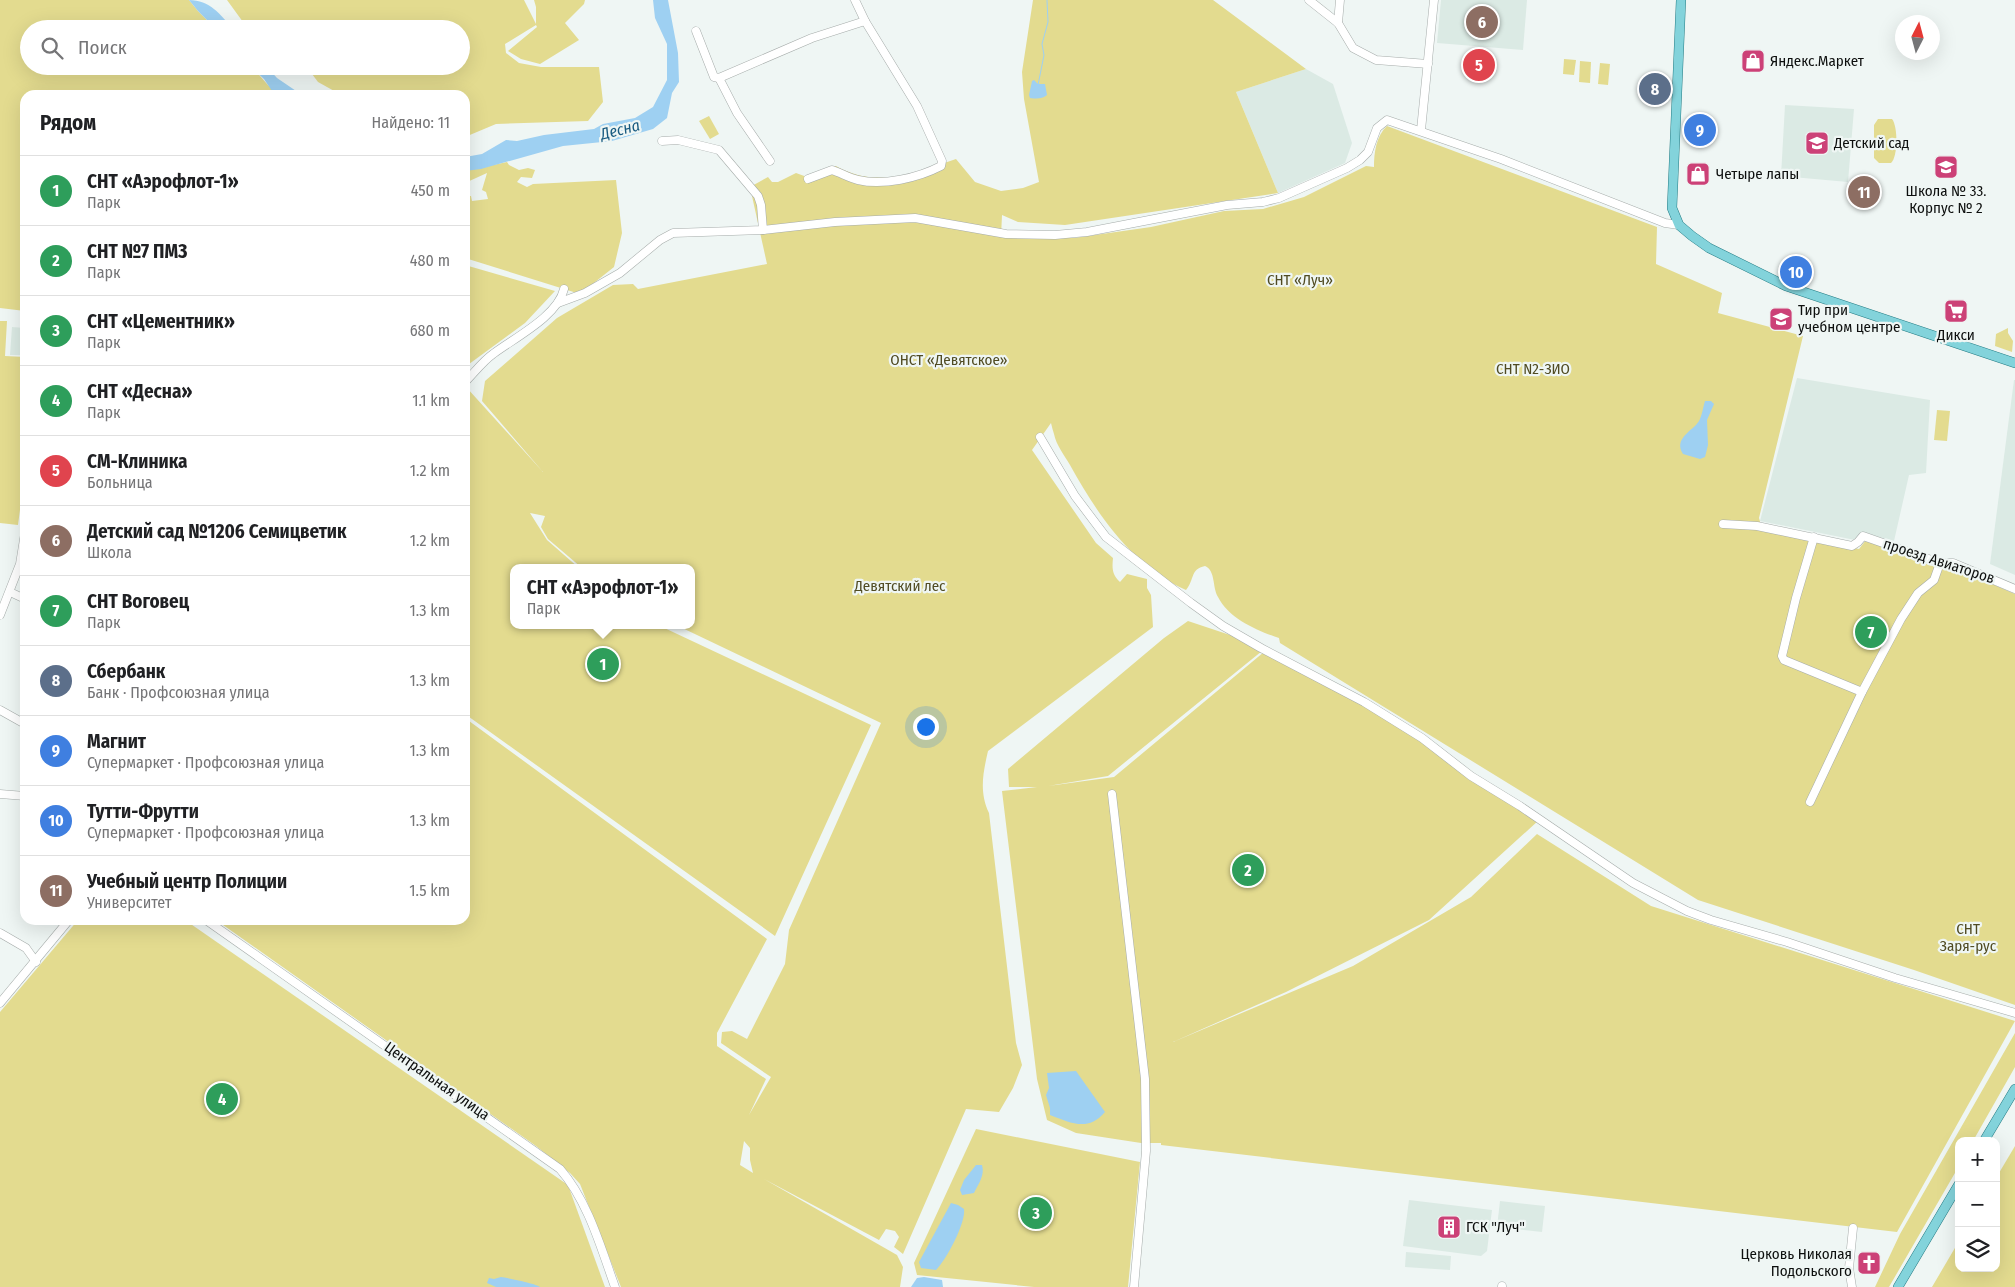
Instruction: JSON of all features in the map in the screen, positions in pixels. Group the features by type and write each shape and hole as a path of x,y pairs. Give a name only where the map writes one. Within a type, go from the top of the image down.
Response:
{"main road":[{"path":"1682,0 1672,208 1679,225 1709,248 1786,286 2015,363"},
{"path":"1986,1137 2015,1089"},
{"path":"1993,1137 2015,1100"},
{"path":"1898,1287 1955,1191"},
{"path":"1904,1287 1955,1201"}],"street":[{"path":"808,179 832,170 856,180 896,180 922,175 941,166 942,161 917,106 865,21 855,0"},
{"path":"1309,0 1338,23 1353,48 1376,60 1428,64"},
{"path":"1338,23 1340,0"},
{"path":"1421,130 1434,0"},
{"path":"696,32 714,77 719,78 812,38 865,21"},
{"path":"719,78 737,113 770,161"},
{"path":"558,303 585,293 620,273 660,240 673,233 763,230 836,222 919,218 1006,234 1055,235 1087,232 1227,205 1264,202 1279,198 1347,168 1360,160 1368,152 1377,128 1387,120 1421,130 1501,159 1658,220 1679,225"},
{"path":"662,141 678,140 719,150 758,196 761,205 763,230"},
{"path":"470,377 492,355 543,320 562,298 564,289"},
{"path":"1040,437 1075,496 1106,537 1191,603 1231,630 1364,702 1422,738 1471,776 1563,834 1633,883 1687,911 1711,920 1787,942 1895,978 2015,1013"},
{"path":"1723,524 1757,526 1814,537 1796,598 1782,656 1784,660 1862,692"},
{"name":"проезд Авиаторов","path":"1814,537 1852,546 1863,536 1940,563 1953,563 2015,589"},
{"path":"1810,802 1862,692 1900,619 1918,593 1934,580 1940,563"},
{"path":"0,615 20,564"},
{"path":"10,592 20,597"},
{"path":"0,710 20,721"},
{"path":"0,794 20,796"},
{"path":"1112,794 1145,1079 1146,1156 1134,1287"},
{"path":"0,1003 65,925"},
{"name":"Центральная улица","path":"213,925 560,1169 570,1181 588,1218 615,1287"},
{"path":"0,933 26,948 36,962"},
{"path":"1852,1287 1849,1268 1853,1228"}],"shaded area":[{"path":"1441,0 1527,0 1523,50 1437,43"},
{"path":"1306,69 1333,84 1352,143 1345,163 1278,193 1236,92"},
{"name":"Детский сад","path":"1785,105 1854,109 1848,182 1781,176"},
{"path":"12,327 20,328 20,355 10,355"},
{"path":"1797,378 1930,400 1926,473 1909,475 1894,541 1861,532 1855,540 1760,521"},
{"path":"2015,380 2015,575 1990,564"},
{"path":"1409,1200 1492,1210 1487,1251 1481,1256 1403,1246"},
{"path":"1500,1201 1545,1206 1542,1232 1497,1227"},
{"path":"1406,1252 1451,1256 1450,1270 1405,1267"}],"green space":[{"path":"0,0 189,0 207,20 20,20 20,75 260,75 273,90 20,90 20,310 0,308"},
{"path":"227,0 524,0 536,24 534,0 585,0 584,4 565,23 579,40 540,64 521,59 508,51 537,27 536,25 505,44 506,53 519,63 541,67 599,67 603,102 588,121 496,124 470,135 470,90 332,90 318,82 313,75 470,75 470,20 242,20"},
{"path":"1033,0 1213,0 1306,69 1236,92 1278,193 1065,225 1018,222 1002,215 1001,237 1074,238 1151,227 1224,211 1263,209 1304,197 1366,166 1374,167 1378,140 1387,126 1657,227 1656,264 1722,293 1718,313 1803,336 1759,518 1762,528 1859,549 1866,540 1932,566 1951,566 2015,594 2015,1005 1698,900 1280,643 1279,638 1253,628 1237,618 1229,612 1218,597 1211,572 1205,566 1197,569 1186,590 1167,580 1149,568 1133,553 1105,520 1092,502 1059,446 1051,423 1032,450 1096,543 1113,558 1115,577 1120,582 1127,574 1147,579 1147,588 1151,595 1153,627 988,751 983,775 983,790 989,813 1016,1043 1022,1065 1013,1088 999,1112 966,1109 903,1254 894,1247 899,1237 895,1231 886,1229 879,1240 764,1179 897,1255 903,1267 900,1287 621,1287 580,1184 570,1173 536,1146 223,925 470,925 470,722 767,939 717,1033 717,1046 766,1079 749,1115 771,1077 721,1043 722,1032 732,1031 747,1039 785,964 789,930 881,723 684,629 695,629 695,564 577,564 548,539 541,527 545,516 530,513 547,540 574,564 510,564 510,629 667,629 871,725 775,936 470,718 470,391 543,472 482,401 485,381 557,318 613,285 633,284 638,289 767,264 750,187 768,177 772,182 778,182 796,173 807,177 836,166 866,177 881,178 911,173 956,159 975,182 1001,191 1023,188 1039,182 1024,99 1022,72","holes":["744,1141 750,1148 753,1173 740,1165"]},
{"path":"1564,59 1576,60 1574,75 1563,74"},
{"path":"1580,61 1591,62 1590,83 1579,82"},
{"path":"1600,63 1610,64 1608,85 1598,84"},
{"path":"709,116 719,134 710,139 699,121"},
{"path":"1878,119 1892,119 1894,123 1896,148 1891,163 1879,163 1874,158 1874,125"},
{"path":"507,162 519,170 528,168 535,170 532,178 521,177 517,182 527,187 533,184 616,180 622,233 614,267 580,294 470,260 470,196 472,201 488,199 486,192 482,190 487,173 470,181 470,170"},
{"path":"470,266 555,291 525,323 470,363"},
{"path":"0,321 7,321 5,356 20,357 20,510 18,525 0,523"},
{"path":"2008,328 2008,333 2013,341 2012,352 1995,346 1996,334"},
{"path":"1937,410 1950,411 1947,441 1934,440"},
{"path":"1188,621 1236,637 1262,651 1108,776 1048,786 1114,777 1264,652 1403,727 1539,820 1429,920 1286,992 1173,1042 1353,966 1471,897 1537,834 1651,906 2015,1021 1897,1232 1161,1145 1161,1143 1141,1143 1076,1133 1047,1120 1037,1079 1002,791 1037,787 1009,787 1008,769 1164,638"},
{"path":"74,925 192,925 568,1185 605,1287 0,1287 0,1012"},
{"path":"2015,1033 2015,1067 1975,1137 1955,1137"},
{"path":"976,1129 1140,1162 1128,1287 1034,1287 917,1275 914,1263"},
{"path":"1955,1138 1955,1173 1889,1287 1875,1287 1900,1234"},
{"path":"2015,1146 2015,1287 1932,1287 1955,1248 1955,1272 2000,1272 2000,1171"}],"water":[{"path":"189,0 209,5 225,20 207,20"},
{"name":"Десна","path":"653,0 668,0 678,53 679,82 672,93 667,118 653,129 612,141 563,146 470,170 470,156 482,154 506,140 517,141 544,135 594,129 603,124 635,118 653,107 667,80 667,44 655,18"},
{"path":"260,75 274,75 295,90 271,90"},
{"path":"1034,80 1038,84 1045,84 1047,95 1039,98 1030,98 1032,81"},
{"path":"1705,401 1711,401 1714,404 1707,420 1708,445 1705,457 1700,459 1683,454 1680,443 1699,421"},
{"path":"1076,1071 1105,1112 1099,1118 1086,1124 1072,1123 1050,1115 1046,1095 1049,1088 1047,1073"},
{"path":"976,1165 982,1165 983,1172 980,1182 974,1193 962,1195 960,1190 964,1180"},
{"path":"951,1203 964,1209 962,1223 954,1241 936,1270 921,1268 919,1262"},
{"path":"501,1277 540,1287 496,1287 487,1283 489,1278"},
{"path":"924,1277 942,1280 943,1287 911,1287 917,1278"}],"waterway":[{"path":"1038,85 1044,55 1042,44 1048,22 1047,0"}],"place":[{"name":"Детский сад №1206 Семицветик","path":"1482,22"},
{"name":"Яндекс.Маркет","path":"1753,61"},
{"name":"СМ-Клиника","path":"1479,65"},
{"name":"Сбербанк","path":"1655,89"},
{"name":"Магнит","path":"1700,130"},
{"name":"Детский сад","path":"1817,143"},
{"name":"Школа № 33. Корпус № 2","path":"1946,167"},
{"name":"Четыре лапы","path":"1698,174"},
{"name":"Учебный центр Полиции","path":"1864,192"},
{"name":"Тутти-Фрутти","path":"1796,272"},
{"name":"Дикси","path":"1956,311"},
{"name":"Тир при учебном центре","path":"1781,319"},
{"name":"СНТ Воговец","path":"1871,632"},
{"name":"СНТ «Аэрофлот-1»","path":"603,664"},
{"name":"СНТ №7 ПМЗ","path":"1248,870"},
{"name":"СНТ «Десна»","path":"222,1099"},
{"name":"СНТ «Цементник»","path":"1036,1213"},
{"name":"ГСК \"Луч\"","path":"1449,1227"},
{"name":"Церковь Николая Подольского","path":"1869,1263"}],"park label":[{"name":"СНТ «Луч»","path":"1300,280"},
{"name":"ОНСТ «Девятское»","path":"949,360"},
{"name":"СНТ N2-ЗИО","path":"1533,369"},
{"name":"Девятский лес","path":"900,586"},
{"name":"СНТ Заря-рус","path":"1968,938"}]}
